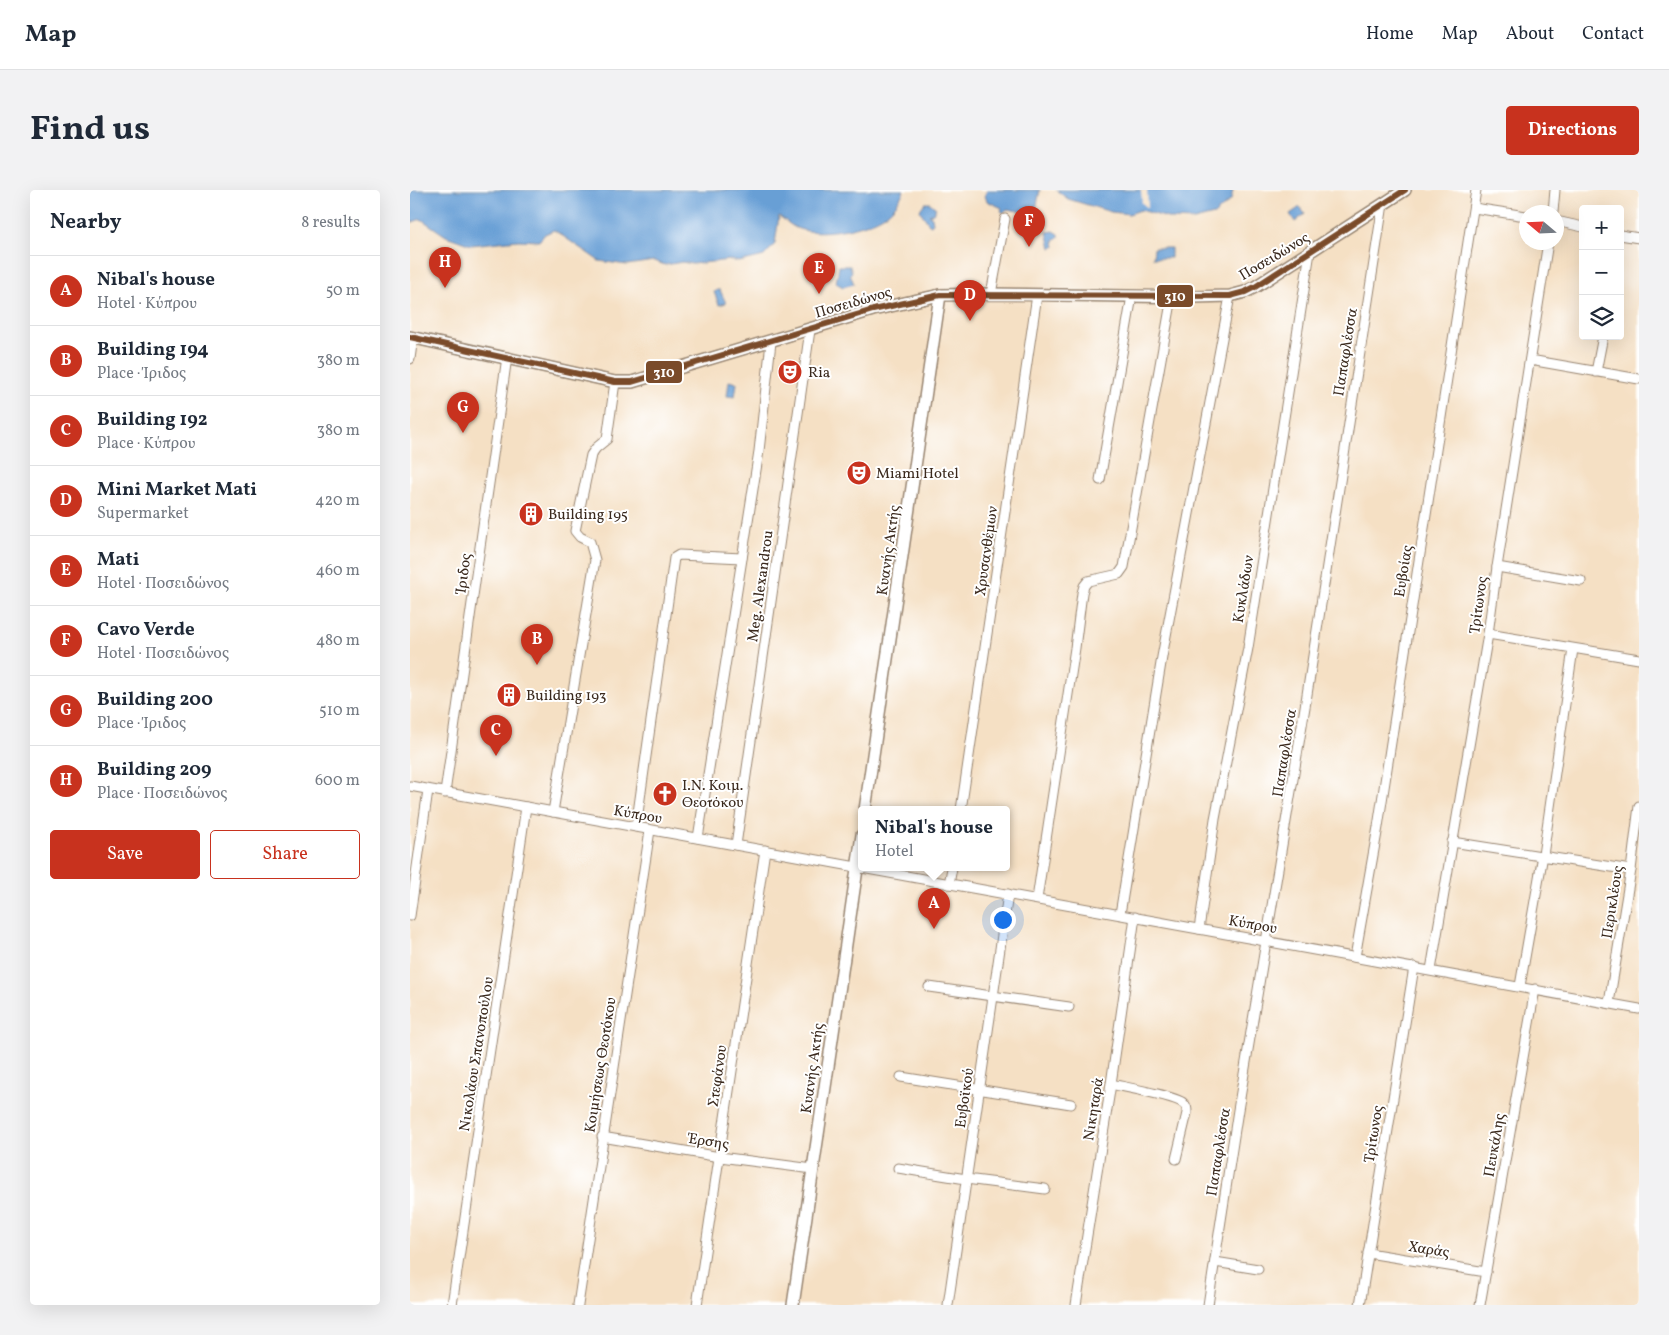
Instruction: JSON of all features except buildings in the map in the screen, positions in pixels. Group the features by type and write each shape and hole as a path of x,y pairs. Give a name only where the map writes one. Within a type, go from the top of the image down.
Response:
{"street":[{"name":"Ποσειδώνος","path":"411,337 616,382 632,382 873,310 940,295 1230,296 1250,290 1405,190"},
{"name":"Ευβοίας","path":"1355,957 1378,826 1476,190"},
{"path":"1554,205 1555,190"},
{"name":"Παπαφλέσσα","path":"1208,1305 1383,204"},
{"path":"1474,208 1519,215"},
{"path":"991,294 1005,219"},
{"path":"1564,223 1579,226"},
{"path":"1624,236 1639,238"},
{"name":"Τρίτωνος","path":"1431,970 1488,634 1547,250"},
{"name":"Κυκλάδων","path":"1199,929 1215,819 1248,648 1310,252"},
{"name":"Κυανής Ακτής","path":"866,806 940,295"},
{"name":"Χρυσανθέμων","path":"962,806 1037,295"},
{"path":"1100,480 1132,296"},
{"path":"1120,914 1161,667 1230,296"},
{"path":"1038,900 1082,593 1088,581 1119,574 1124,567 1172,297"},
{"name":"Meg. Alexandrou","path":"736,845 810,330"},
{"path":"410,359 411,337"},
{"path":"1596,372 1602,340"},
{"path":"698,838 759,451 771,342"},
{"name":"Ίριδος","path":"445,793 508,358"},
{"path":"1530,360 1639,379"},
{"path":"553,812 595,560 590,542 580,537 575,531 591,456 596,448 608,438 616,382"},
{"path":"636,827 674,558 679,555 742,558"},
{"path":"1497,567 1582,581"},
{"path":"1488,634 1639,659"},
{"path":"1520,986 1543,855 1573,649"},
{"name":"Κύπρου","path":"410,786 858,867"},
{"path":"410,916 428,790"},
{"name":"Περικλέους","path":"1609,1002 1631,870 1639,806"},
{"name":"Νικολάου Σπανοπούλου","path":"452,1305 503,972 526,807"},
{"name":"Κοιμήσεως Θεοτόκου","path":"578,1305 650,830"},
{"path":"1452,842 1631,870"},
{"name":"Στεφάνου","path":"697,1305 765,850"},
{"name":"Κυανής Ακτής","path":"793,1305 859,871"},
{"name":"Κύπρου","path":"881,871 1609,1002 1639,1009"},
{"path":"949,884 951,871"},
{"name":"Ευβοϊκού","path":"948,1305 1008,894"},
{"name":"Νικηταρά","path":"1076,1305 1135,917"},
{"name":"Τρίτωνος","path":"1360,1305 1414,967"},
{"path":"929,987 1069,1006"},
{"name":"Πευκάλης","path":"1480,1305 1536,989"},
{"path":"901,1077 1071,1104"},
{"path":"1111,1084 1171,1097 1182,1102 1187,1107 1176,1159"},
{"name":"Έρσης","path":"602,1137 720,1157 813,1170"},
{"path":"898,1168 1045,1190"},
{"name":"Χαράς","path":"1368,1253 1486,1272"},
{"path":"1215,1262 1258,1269"}],"water":[{"path":"410,190 904,190 895,205 876,220 835,231 821,232 796,228 779,216 775,244 764,256 739,262 730,260 692,264 682,262 665,265 654,261 627,265 599,261 554,230 545,234 539,241 518,240 471,245 446,236 421,219 410,223"},
{"path":"987,190 1040,190 1035,214 1007,209 1004,213 1001,211 1002,208 987,201 985,196"},
{"path":"1056,190 1233,190 1231,200 1214,215 1194,220 1171,219 1141,210 1129,214 1111,212 1068,199"},
{"path":"925,203 930,203 936,208 929,215 932,217 933,223 931,225 920,211"},
{"path":"1300,207 1305,214 1295,222 1290,214"},
{"path":"1054,231 1059,234 1059,237 1054,241 1055,247 1051,248 1047,232"},
{"path":"1154,248 1171,248 1171,258 1153,258"},
{"path":"839,266 850,266 852,272 850,274 854,284 843,287 836,283"},
{"path":"720,290 726,303 719,305 714,292"},
{"path":"729,381 737,383 735,397 727,396"}],"pier":[{"path":"1141,190 1147,190 1148,208 1142,203"}],"transit line":[{"name":"310","path":"410,337 615,382 632,382 873,310 940,295 1230,296 1255,287 1405,190"}],"place":[{"name":"Cavo Verde","path":"1029,247"},
{"name":"Building 209","path":"445,288"},
{"name":"Mati","path":"819,294"},
{"name":"Mini Market Mati","path":"970,321"},
{"name":"Ria","path":"790,372"},
{"name":"Building 200","path":"463,433"},
{"name":"Miami Hotel","path":"859,473"},
{"name":"Building 195","path":"531,514"},
{"name":"Building 194","path":"537,665"},
{"name":"Building 193","path":"509,695"},
{"name":"Building 192","path":"496,756"},
{"name":"Ι.Ν. Κοιμ. Θεοτόκου","path":"665,794"},
{"name":"Nibal's house","path":"934,929"}]}
